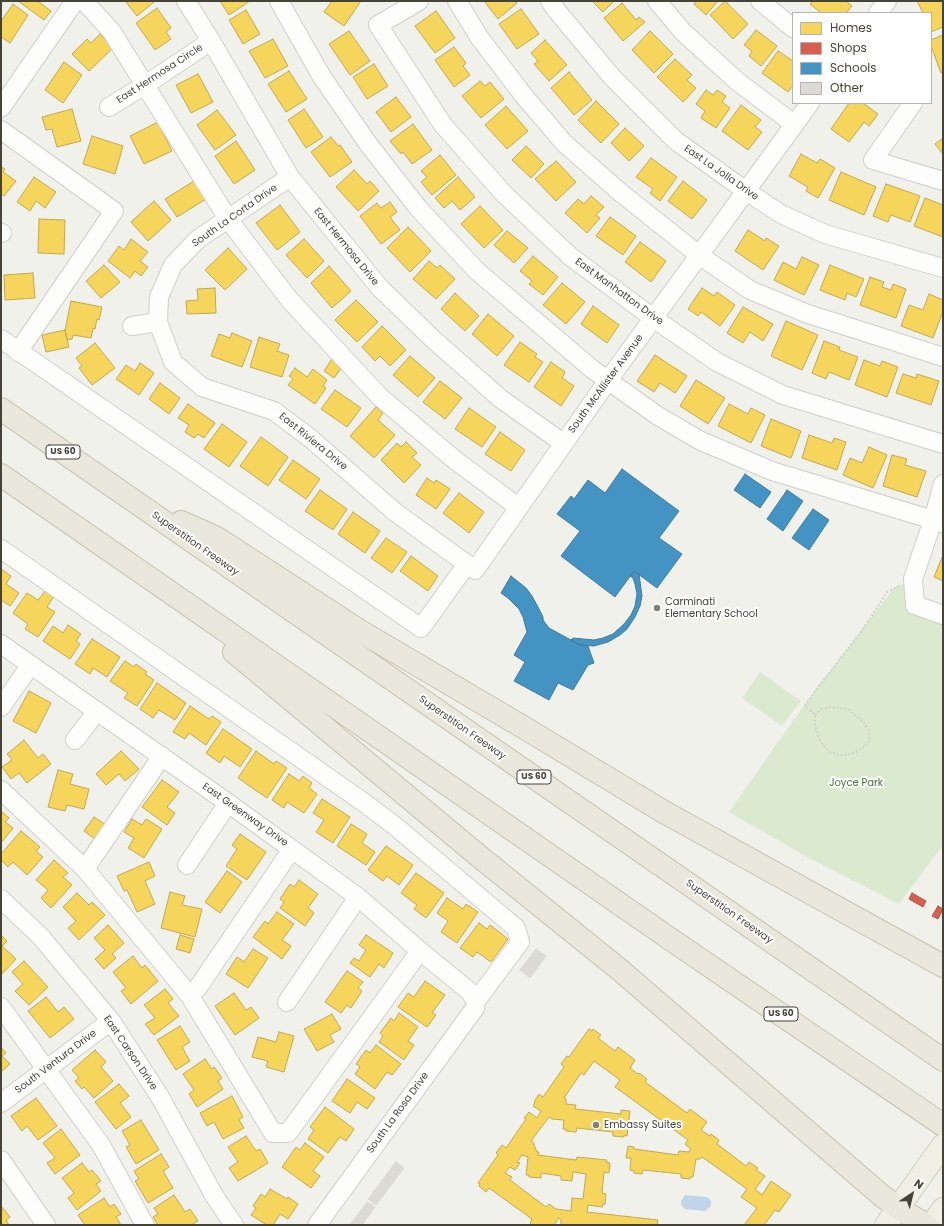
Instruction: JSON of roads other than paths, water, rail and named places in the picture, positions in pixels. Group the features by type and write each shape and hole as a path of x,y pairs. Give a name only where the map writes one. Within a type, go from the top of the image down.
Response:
{"highway":[{"name":"Superstition Freeway","path":"1,409 943,1060"},
{"name":"US 60","path":"1,475 676,943 943,1125"},
{"path":"124,495 217,538 360,631 664,812 943,966"},
{"path":"121,558 486,862 620,970 821,1144 892,1217 926,1225"}],"main road":[{"path":"892,1217 937,1154"},
{"path":"931,1225 943,1209"}],"street":[{"path":"1,108 75,1"},
{"path":"84,1 112,32 228,219 288,298 380,396 455,460 518,507"},
{"name":"East Hermosa Drive","path":"186,1 290,177 380,288 501,399 563,443"},
{"path":"279,1 322,77 369,145 419,209 477,271 592,369 658,416 701,441 772,471 938,522"},
{"name":"East Manhatton Drive","path":"419,1 378,25 443,125 504,194 570,257 653,318 717,362 783,395 943,444"},
{"path":"457,1 479,37 524,96 564,143 622,193 699,255 750,290 808,314 943,357"},
{"name":"East La Jolla Drive","path":"550,1 612,76 676,141 746,191 781,214 825,234 943,268"},
{"path":"657,1 683,32 738,82 794,124"},
{"path":"760,1 792,27"},
{"path":"879,12 887,1"},
{"path":"887,1 892,12"},
{"name":"East Hermosa Circle","path":"109,107 211,41"},
{"name":"South McAllister Avenue","path":"18,352 420,628 471,567 518,507 608,379 809,104"},
{"path":"912,104 873,160 943,181"},
{"path":"1,130 114,211 18,352 1,339"},
{"name":"South La Corta Drive","path":"158,322 159,297 173,265 198,239 290,177"},
{"path":"132,326 158,322"},
{"name":"East Riviera Drive","path":"158,322 173,362 202,387 274,411 310,438 395,512 471,567"},
{"path":"943,484 938,522 913,579 915,605 943,615"},
{"name":"South La Rosa Drive","path":"1,549 366,804 395,826 516,928 520,942 476,1001 475,1008 317,1225"},
{"name":"East Greenway Drive","path":"1,644 30,666 162,756 358,897 469,991 476,1001"},
{"path":"1,707 30,666"},
{"path":"75,740 97,711"},
{"path":"85,869 162,756"},
{"path":"1,790 85,869 190,996 273,1133 288,1133 420,951"},
{"path":"187,864 228,803"},
{"path":"190,996 197,989 292,849"},
{"path":"287,1002 358,897"},
{"name":"East Carson Drive","path":"1,899 42,937 111,1022 160,1097 215,1197 234,1225"},
{"path":"1,1007 101,1145 145,1225"},
{"name":"South Ventura Drive","path":"1,1103 111,1022"},
{"path":"1,1160 46,1225"}],"water":[{"path":"685,1195 707,1197 711,1201 711,1206 705,1211 685,1209 681,1205 681,1201"}],"place":[{"name":"Carminati Elementary School","path":"657,608"},
{"name":"Embassy Suites","path":"596,1125"}],"park label":[{"name":"Joyce Park","path":"856,783"}]}
